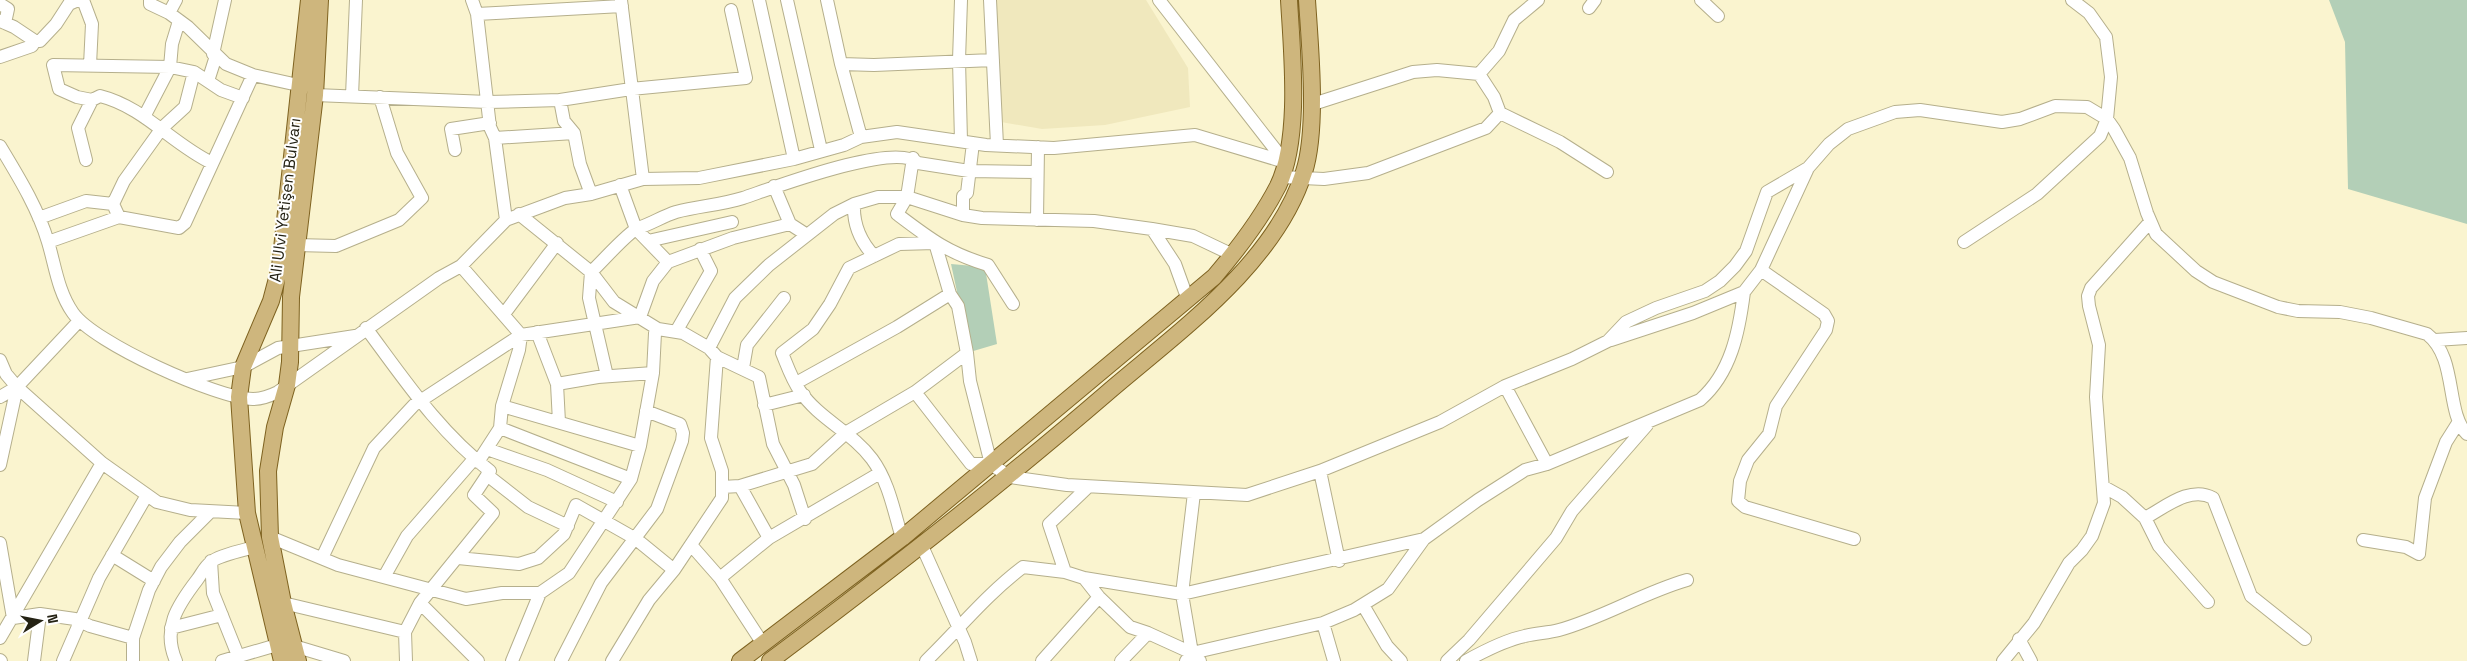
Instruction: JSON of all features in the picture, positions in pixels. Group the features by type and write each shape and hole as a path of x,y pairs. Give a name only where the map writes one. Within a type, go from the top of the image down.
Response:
{"main road":[{"name":"Ali Ulvi Yetişen Bulvarı","path":"280,653 247,513 239,397 244,367 271,301 280,267 298,85 309,0"},
{"path":"296,653 283,603 270,537 268,471 277,418 287,385 291,345 291,297 315,94 320,0"},
{"path":"740,661 902,538 1188,300 1214,277 1233,255 1253,227 1278,185 1283,169 1293,102 1289,0"},
{"path":"770,661 1010,477 1206,308 1244,270 1288,208 1301,178 1309,143 1310,106 1307,0"}],"street":[{"path":"4,3 8,9 3,22 35,41 40,41 56,24 69,4 78,0"},
{"path":"83,0 92,24 90,65"},
{"path":"150,0 150,4 180,21 226,64 253,75 298,85"},
{"path":"168,13 176,0"},
{"path":"208,81 215,55 225,0"},
{"path":"352,96 356,0"},
{"path":"472,0 477,14 484,86 490,123 495,138 506,220"},
{"path":"759,0 794,159"},
{"path":"787,0 821,150"},
{"path":"827,0 841,64 861,136"},
{"path":"961,0 958,60 969,171 967,193 963,196 963,215"},
{"path":"990,0 997,145"},
{"path":"1159,0 1283,169"},
{"path":"1479,74 1499,51 1514,20 1538,0"},
{"path":"1701,0 1718,16"},
{"path":"1964,242 2037,194 2100,136 2107,120 2111,77 2106,37 2089,13 2072,0"},
{"path":"477,14 544,6 621,3 643,179"},
{"path":"315,94 488,102 560,100 631,89 746,78 731,10"},
{"path":"144,117 170,67 172,44 180,21"},
{"path":"0,57 32,46 35,41"},
{"path":"841,64 874,65 993,60"},
{"path":"92,100 77,97 60,89 53,65 170,67 194,72 221,90 243,98"},
{"path":"1310,106 1413,72 1437,70 1479,74"},
{"path":"113,204 124,181 162,128 185,107 194,72"},
{"path":"1479,74 1494,97 1500,113 1560,142 1607,172"},
{"path":"48,242 119,217 179,228 185,223 253,75"},
{"path":"86,160 78,128 92,100 100,96 120,101 162,128 195,155 212,163"},
{"path":"296,245 336,246 399,220 422,198 397,153 380,97"},
{"path":"560,100 564,121 574,133 580,164 591,194"},
{"path":"1084,578 1098,597 1130,628 1148,633 1193,658 1323,622 1363,605 1388,590 1424,539 1478,500 1525,470 1547,464 1571,452 1650,422 1700,400 1713,389 1724,371 1735,343 1744,292 1761,270 1808,168 1829,144 1848,129 1873,118 1895,112 1920,110 2002,122 2020,119 2055,106 2087,107 2107,120 2130,158 2150,222 2156,234 2168,247 2213,282 2257,300 2298,311 2340,312 2371,318 2427,334 2435,340 2451,383 2458,423 2467,434"},
{"path":"0,146 39,218 62,290 79,320 145,362 187,380 239,397 254,399 269,397 439,278 461,266 506,220 565,198 591,194 643,179 699,178 794,159 844,145 861,136 897,132 967,142 1054,148 1195,135 1283,169 1301,178 1324,179 1368,173 1486,128 1500,113"},
{"path":"455,150 451,129 490,123"},
{"path":"495,138 574,133"},
{"path":"1037,220 1038,147"},
{"path":"607,376 589,298 591,272 636,229 676,212 727,202 774,186 868,160 891,156 913,158 918,162 969,171 1037,172"},
{"path":"913,158 907,197 897,214 935,243 960,257 988,265 1013,304"},
{"path":"1608,341 1626,322 1656,308 1705,291 1720,281 1735,266 1746,251 1767,192 1808,168"},
{"path":"620,185 636,229 668,262"},
{"path":"774,186 790,224 807,235"},
{"path":"612,661 649,600 674,570 722,498 722,471 711,438 713,352 735,298 769,265 834,214 854,204 878,197 907,197 963,215 1026,221 1094,221 1193,236 1233,255"},
{"path":"39,218 86,200 113,204"},
{"path":"113,204 119,217"},
{"path":"854,204 854,219 866,247 874,256"},
{"path":"519,214 591,272 614,302 658,329 677,330 758,377 773,444 788,472 805,519"},
{"path":"648,241 732,222"},
{"path":"2003,661 2019,639 2034,623 2069,563 2092,536 2104,503 2096,397 2099,345 2088,296 2091,288 2150,222"},
{"path":"640,317 652,281 668,262 732,238 790,224"},
{"path":"1152,229 1175,264 1188,300"},
{"path":"504,314 557,243"},
{"path":"902,538 885,483 873,460 848,432 836,426 804,395 796,384 782,353 813,329 830,304 849,268 899,244 935,243"},
{"path":"935,243 950,294 958,306 967,352 970,381 991,464"},
{"path":"677,330 711,271 700,249"},
{"path":"384,577 406,536 487,449 500,428 502,406 519,350 521,335 461,266"},
{"path":"1761,270 1824,314 1828,321 1826,330 1776,406 1769,434 1748,460 1740,481 1738,501 1745,507 1854,539"},
{"path":"915,392 971,464 991,464 1010,477 1088,487 1247,495 1320,471 1440,422 1505,386 1572,359 1608,341 1694,313 1744,292"},
{"path":"796,384 897,327 950,294"},
{"path":"743,368 747,345 784,298"},
{"path":"322,558 374,448 414,405 521,335 640,317"},
{"path":"0,397 17,387 79,320"},
{"path":"512,661 540,593 569,573 631,479 640,446 653,372 654,333 658,329"},
{"path":"187,380 244,367 278,348 362,332"},
{"path":"362,332 429,414 476,460 490,471 474,496 493,513 432,591 420,603 405,632 406,661"},
{"path":"537,332 557,384 559,422"},
{"path":"2435,340 2467,338"},
{"path":"722,487 740,486 812,464 848,432 915,392 967,352"},
{"path":"0,360 6,374 17,387 102,463 157,502 210,512 247,513"},
{"path":"557,384 607,376 653,372"},
{"path":"1505,386 1547,464"},
{"path":"0,465 17,387"},
{"path":"764,405 804,395"},
{"path":"502,406 640,446"},
{"path":"561,661 601,583 657,509 683,433 680,424 646,411"},
{"path":"1447,661 1469,640 1556,538 1572,511 1650,422"},
{"path":"2363,540 2406,548 2419,554 2425,498 2446,442 2458,423"},
{"path":"500,428 631,479"},
{"path":"487,449 547,470 617,502"},
{"path":"0,638 14,618 102,463"},
{"path":"1320,471 1339,560"},
{"path":"720,578 769,538 805,519 880,474"},
{"path":"487,475 528,507 568,526"},
{"path":"740,486 769,538"},
{"path":"1065,572 1049,524 1088,487"},
{"path":"2104,487 2122,497 2145,518 2159,546 2208,602"},
{"path":"1193,658 1182,594 1194,493"},
{"path":"2145,518 2178,499 2206,494 2213,498 2251,596 2305,639"},
{"path":"63,661 112,555 147,495"},
{"path":"458,558 518,564 538,558 564,534 576,505 636,539 674,570"},
{"path":"133,661 133,638 154,581 180,542 210,512"},
{"path":"270,537 322,558 432,591 466,599 502,593 540,593"},
{"path":"926,661 959,629 997,586 1023,567 1065,572 1084,578 1182,594 1267,574 1339,560 1424,539"},
{"path":"0,543 14,618"},
{"path":"691,545 720,578 763,644"},
{"path":"922,546 959,629 971,661"},
{"path":"176,661 169,646 171,628 177,609 211,561 255,547"},
{"path":"112,555 154,581"},
{"path":"211,561 213,593 239,658"},
{"path":"1466,661 1501,644 1523,636 1559,630 1599,616 1660,588 1687,580"},
{"path":"1042,661 1098,597"},
{"path":"283,603 405,632"},
{"path":"420,603 478,661"},
{"path":"1363,605 1387,646 1401,661"},
{"path":"14,618 40,614 80,621 90,626 133,638"},
{"path":"34,661 40,614"},
{"path":"171,628 222,615"},
{"path":"1323,622 1334,661"},
{"path":"1120,661 1148,633"},
{"path":"2019,639 2031,661"},
{"path":"222,661 280,653"},
{"path":"296,653 344,661"}],"shaded area":[{"path":"996,0 1146,0 1188,68 1190,107 1105,125 1042,129 1001,122"}],"green space":[{"path":"2329,0 2467,0 2467,224 2348,189 2345,42"},
{"path":"951,264 985,267 997,344 970,352"}]}
